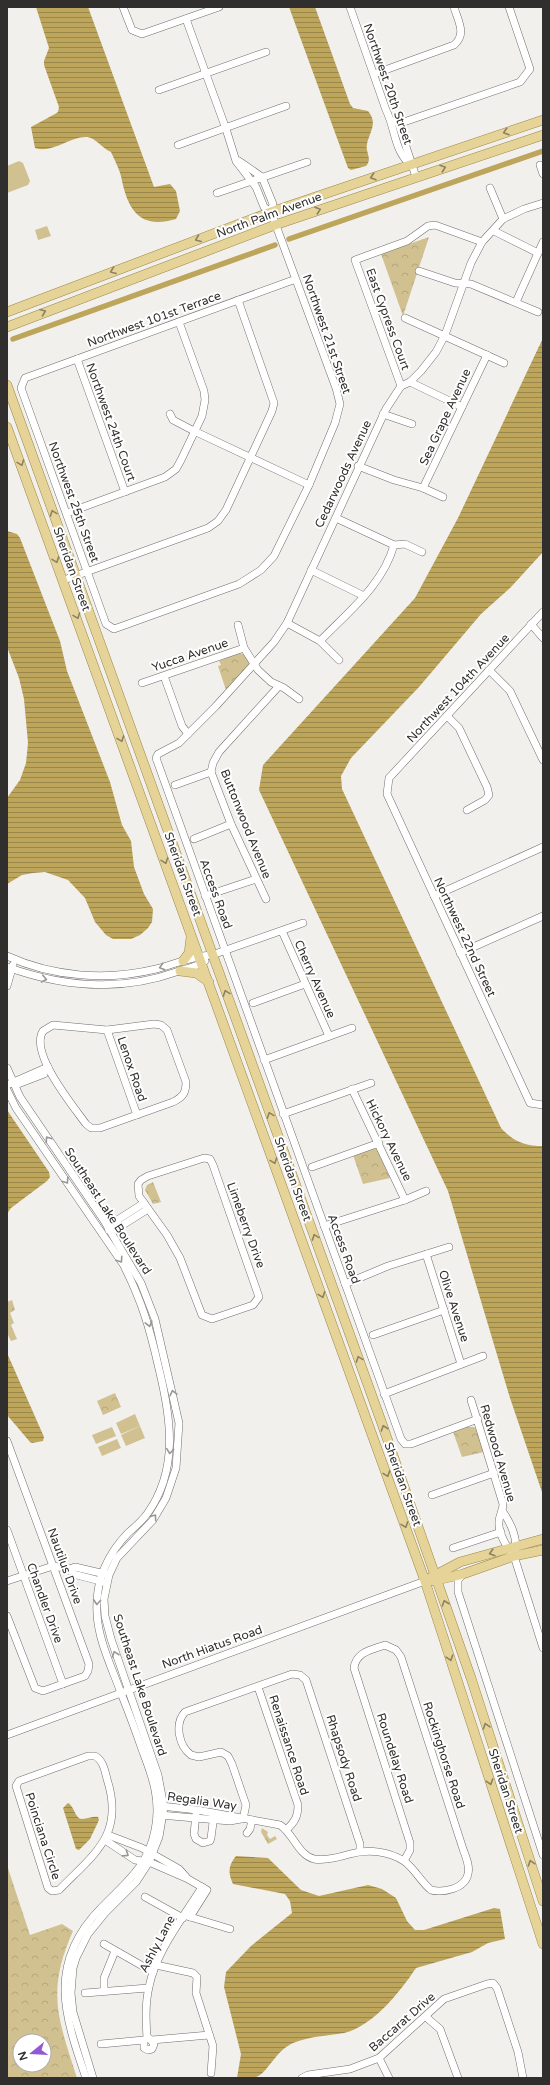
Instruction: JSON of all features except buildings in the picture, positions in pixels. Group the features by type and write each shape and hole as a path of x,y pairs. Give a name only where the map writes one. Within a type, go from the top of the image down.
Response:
{"main road":[{"name":"North Palm Avenue","path":"7,312 271,212 543,120"},
{"name":"North Palm Avenue","path":"7,327 276,225 543,135"},
{"name":"Sheridan Street","path":"7,385 372,1396 436,1578 543,1900"},
{"name":"Sheridan Street","path":"7,427 64,580 425,1581 543,1944"},
{"path":"183,961 189,952 191,932"},
{"path":"180,971 196,973 209,982"},
{"path":"280,1179 292,1174"},
{"path":"360,1401 372,1396"},
{"name":"North Hiatus Road","path":"436,1578 460,1562 516,1545 543,1539"},
{"name":"North Hiatus Road","path":"425,1581 463,1574 514,1556 543,1550"}],"street":[{"path":"123,7 131,28 136,33 144,34 219,7"},
{"name":"Northwest 20th Street","path":"350,7 386,110 397,122 408,145 407,148 410,164 416,177"},
{"path":"374,74 454,45 460,40 462,33 454,7"},
{"path":"397,122 520,82 527,75 530,69 509,7"},
{"name":"Northwest 21st Street","path":"109,627 114,629 247,580 261,570 274,556 309,485 335,424 340,404 336,388 271,212 264,207 257,189 236,161 186,19"},
{"path":"159,90 266,52"},
{"path":"178,145 226,129 286,106"},
{"name":"Northwest 20th Street","path":"397,122 392,128 403,159 410,164"},
{"name":"Northwest 21st Street","path":"232,147 241,163 262,177 267,186 273,204 271,212"},
{"path":"217,193 307,162"},
{"path":"540,165 543,174"},
{"path":"257,189 267,186"},
{"path":"490,188 503,219"},
{"path":"401,386 410,382 432,357 445,335 465,284 471,263 482,242 494,231 503,219 524,209 543,203"},
{"name":"East Cypress Court","path":"401,386 355,260 407,241 428,226 435,225 482,242"},
{"path":"494,231 538,253"},
{"path":"516,302 543,242"},
{"path":"419,271 455,283 471,284 538,312"},
{"name":"Northwest 101st Terrace","path":"21,383 25,378 296,279"},
{"path":"64,580 208,528 218,521 226,510 274,403 238,300"},
{"path":"405,318 504,363"},
{"path":"67,513 165,477 176,469 202,416 205,400 179,322"},
{"name":"Sea Grape Avenue","path":"423,488 487,355"},
{"name":"Northwest 24th Court","path":"77,359 125,492"},
{"path":"410,382 462,407"},
{"name":"Northwest 25th Street","path":"21,383 21,388 106,624 109,627"},
{"name":"Cedarwoods Avenue","path":"156,758 158,754 179,743 188,734 274,642 287,623 383,414 401,386"},
{"path":"170,414 174,420 194,431 309,485"},
{"path":"383,414 412,424"},
{"path":"358,466 394,480 423,488 443,497"},
{"path":"336,518 394,545 405,544 422,552"},
{"path":"320,641 364,596 385,570 394,545"},
{"path":"311,570 364,596"},
{"name":"Northwest 104th Avenue","path":"389,778 543,612"},
{"path":"287,623 320,641 339,660"},
{"path":"531,624 543,638"},
{"path":"238,625 244,648 254,664 271,682 280,686 299,699"},
{"name":"Yucca Avenue","path":"142,683 244,648"},
{"path":"489,670 510,692 543,760"},
{"path":"164,676 182,726 188,734"},
{"name":"Buttonwood Avenue","path":"266,899 232,824 211,772 212,763 219,752 280,686"},
{"path":"447,716 459,728 487,787 489,795 485,800 468,810"},
{"name":"Access Road","path":"156,758 224,951 401,1439 405,1444 411,1444 478,1419"},
{"path":"175,785 211,772"},
{"name":"Northwest 22nd Street","path":"389,778 387,794 530,1103 543,1105"},
{"path":"194,839 232,824"},
{"path":"173,847 185,842"},
{"path":"434,896 543,847"},
{"path":"205,896 256,879"},
{"path":"460,953 543,916"},
{"path":"9,967 41,978 81,985 134,984 161,978 180,971 212,955 303,923"},
{"name":"Cherry Avenue","path":"282,931 329,1036"},
{"path":"7,986 10,958 37,967 80,976 117,975 155,969 183,961 201,960"},
{"path":"253,1004 305,984"},
{"path":"161,1024 167,1030 186,1082 186,1091 181,1098 100,1128 91,1128 86,1124 48,1069 41,1045 41,1034 45,1029 53,1025 107,1030 161,1024"},
{"path":"264,1060 352,1028"},
{"name":"Lenox Road","path":"107,1030 137,1115"},
{"name":"Southeast Lake Boulevard","path":"7,1068 10,1084 133,1267 152,1308 176,1402 179,1439 176,1468 166,1498 153,1520 117,1558 104,1578"},
{"path":"10,1084 16,1080 48,1069"},
{"path":"283,1114 371,1083"},
{"name":"Hickory Avenue","path":"352,1089 405,1200"},
{"name":"Southeast Lake Boulevard","path":"7,1090 16,1108 123,1264 147,1318 168,1404 171,1439 168,1466 159,1495 146,1515 110,1554 96,1610 98,1624 124,1692 161,1806 159,1837 136,1882 105,1913 88,1934 76,1958 73,1968 70,1993 73,2012 93,2078"},
{"path":"312,1167 379,1143"},
{"name":"Limeberry Drive","path":"204,1158 210,1159 259,1292 258,1300 253,1305 212,1319 205,1317 200,1311 180,1258 167,1235 146,1206 138,1190 138,1184 141,1180 204,1158"},
{"path":"324,1226 405,1200 426,1191"},
{"path":"102,1234 109,1230 111,1224 146,1206"},
{"path":"345,1284 388,1266 449,1247"},
{"name":"Olive Avenue","path":"426,1254 461,1364"},
{"path":"373,1336 444,1310"},
{"path":"384,1394 483,1356"},
{"name":"Redwood Avenue","path":"471,1400 503,1504 503,1512 499,1522 501,1532 507,1548 514,1556"},
{"name":"Nautilus Drive","path":"7,1441 88,1664 88,1671 85,1676 62,1684"},
{"path":"432,1495 494,1473"},
{"name":"Redwood Avenue","path":"503,1512 509,1521 516,1545 514,1556"},
{"name":"Chandler Drive","path":"7,1530 62,1684"},
{"path":"453,1548 501,1532"},
{"path":"514,1556 543,1648"},
{"path":"7,1581 53,1566 70,1569 75,1567 104,1578"},
{"name":"Sheridan Street","path":"463,1574 458,1580 458,1592 543,1855"},
{"name":"North Hiatus Road","path":"7,1734 425,1581"},
{"path":"7,1616 35,1688 44,1691 62,1684"},
{"name":"Rockinghorse Road","path":"355,1660 359,1655 385,1645 396,1650 401,1657 463,1849 468,1874 466,1881 458,1887 438,1892 431,1890 426,1886 404,1861"},
{"name":"Roundelay Road","path":"355,1660 354,1668 410,1843 410,1850 404,1861"},
{"name":"Rhapsody Road","path":"258,1687 292,1674 300,1675 306,1680 360,1844 360,1852"},
{"path":"243,1819 246,1805 228,1756 221,1752 199,1757 191,1755 184,1745 178,1728 179,1720 185,1712 258,1687"},
{"name":"Renaissance Road","path":"258,1687 298,1805 298,1814 294,1822 287,1829"},
{"name":"Poinciana Circle","path":"88,1756 98,1757 102,1763 113,1799 112,1818 106,1838 59,1890 52,1894 48,1888 18,1796 16,1786 19,1781 88,1756"},
{"name":"Regalia Way","path":"161,1806 197,1810 230,1822 243,1819 252,1820 280,1825 287,1829"},
{"path":"197,1810 194,1834 196,1839 203,1843 210,1841 212,1838 214,1816"},
{"name":"Regalia Way","path":"160,1815 195,1818 214,1816"},
{"path":"247,1833 250,1829 252,1820"},
{"path":"287,1829 304,1854 314,1859 324,1859 360,1852 386,1853 404,1861"},
{"path":"106,1838 142,1848 148,1858 135,1860 106,1838"},
{"name":"Southeast Lake Boulevard","path":"86,2078 66,2013 64,1993 70,1956 90,1921 132,1878 148,1858"},
{"name":"Ashly Lane","path":"148,1858 179,1869 188,1879 205,1889 186,1917 153,1972 148,1988 146,2013 148,2040"},
{"path":"145,1897 186,1917 230,1929"},
{"path":"104,1944 153,1972"},
{"path":"104,1991 104,1978 115,1951"},
{"path":"156,1965 195,1974 197,1977 196,1993 213,2046 211,2073"},
{"name":"Baccarat Drive","path":"302,2078 308,2075 350,2070 379,2058 426,2017 444,1999 493,1983 497,1988 515,2044 523,2078"},
{"path":"85,1993 148,1988"},
{"path":"426,2017 440,2029 458,2078"},
{"path":"101,2044 209,2035"},
{"path":"379,2058 389,2078"}],"green space":[{"path":"19,161 23,163 30,181 28,185 7,193 7,166"},
{"path":"47,226 51,236 38,240 35,230"},
{"path":"429,237 403,316 381,254"},
{"path":"239,653 246,655 250,662 249,665 226,690 218,666 221,665 219,661"},
{"path":"373,1148 378,1150 390,1178 363,1184 353,1155"},
{"path":"153,1182 161,1202 153,1204 145,1190 147,1185"},
{"path":"12,1300 15,1310 10,1313 14,1323 11,1325 17,1339 11,1341 7,1333 7,1302"},
{"path":"115,1393 121,1407 103,1415 97,1401"},
{"path":"135,1414 140,1426 121,1434 116,1423"},
{"path":"140,1426 145,1438 126,1446 121,1435"},
{"path":"112,1427 116,1436 96,1444 92,1435"},
{"path":"467,1427 474,1427 476,1429 484,1452 462,1457 453,1432"},
{"path":"117,1439 121,1448 102,1456 98,1447"},
{"path":"262,1828 268,1832 267,1835 270,1839 275,1836 277,1839 268,1844 261,1832"},
{"path":"7,1865 30,1935 62,1924 73,1931 65,1952 57,1988 60,2021 77,2078 7,2078"}],"shaded area":[{"path":"36,7 88,7 154,187 170,184 176,191 180,211 176,219 164,222 154,222 139,216 133,210 129,202 119,170 111,152 93,139 80,137 48,149 35,148 31,127 58,112 59,107 44,65 49,48"},
{"path":"289,7 315,7 350,104 353,108 368,111 371,115 373,123 367,144 369,161 366,166 351,170 348,168"},
{"path":"543,338 543,552 511,587 481,614 419,687 351,758 341,776 342,789 501,1128 515,1140 525,1144 543,1146 543,1495 510,1398 448,1191 259,790 263,765 415,598 458,518"},
{"path":"7,531 17,534 20,538 60,641 67,671 110,782 122,825 131,841 134,867 144,894 153,909 152,922 148,928 140,935 131,939 113,939 106,935 95,922 85,898 68,880 45,872 22,875 7,884 7,798 20,780 26,763 28,743 24,699 19,678 7,647"},
{"path":"7,1110 49,1172 50,1177 47,1181 11,1208 7,1214"},
{"path":"7,1353 44,1437 43,1441 30,1442 7,1415"},
{"path":"68,1803 78,1817 84,1819 98,1817 99,1820 90,1839 79,1850 76,1849 63,1808"},
{"path":"236,1856 268,1858 301,1890 319,1896 368,1885 382,1889 396,1898 407,1921 415,1930 424,1930 494,1908 500,1909 505,1939 488,1943 472,1952 416,1968 385,2007 365,2023 344,2033 312,2038 293,2043 281,2051 260,2075 251,2078 237,2078 241,2054 224,1987 226,1972 251,1946 292,1913 290,1901 285,1894 233,1884 230,1876 230,1866"}],"waterway":[{"path":"289,239 543,151"},
{"path":"13,339 275,245"}]}
